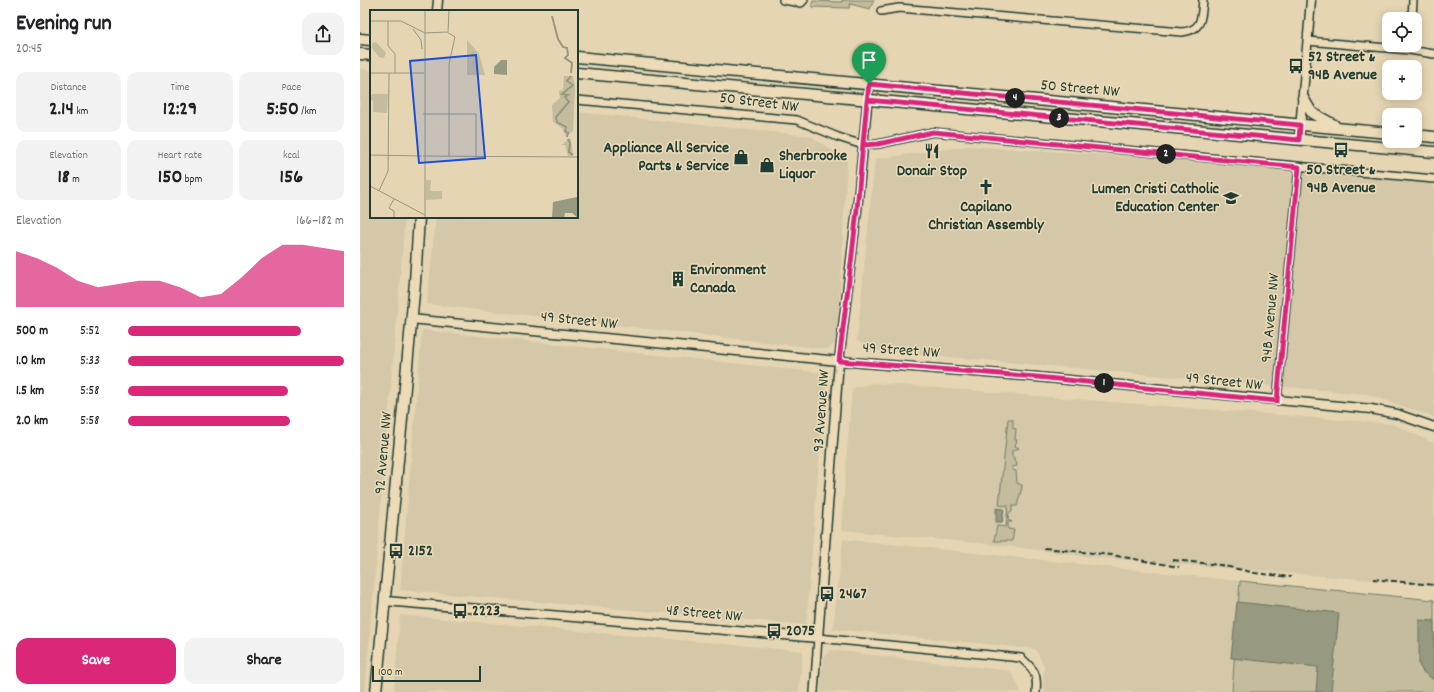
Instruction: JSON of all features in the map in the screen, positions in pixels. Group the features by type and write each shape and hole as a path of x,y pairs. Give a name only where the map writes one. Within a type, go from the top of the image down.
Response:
{"main road":[{"path":"360,39 370,40"},
{"path":"360,54 370,55"},
{"name":"50 Street NW","path":"578,57 1382,132"},
{"name":"50 Street NW","path":"578,73 1434,152"},
{"path":"1303,98 1312,113 1320,119 1341,128"},
{"path":"1422,136 1434,137"},
{"name":"92 Avenue NW","path":"376,692 411,319 419,218"}],"street":[{"path":"437,10 438,0"},
{"path":"783,0 801,3 804,0"},
{"path":"881,11 899,8 1182,32 1191,31 1194,29 1200,20 1203,0"},
{"path":"1299,140 1312,0"},
{"path":"1412,12 1413,0"},
{"path":"1308,41 1382,46"},
{"path":"1422,51 1434,54"},
{"name":"93 Avenue NW","path":"814,692 839,361 857,210 869,84"},
{"name":"50 Street NW","path":"578,100 798,120 838,137 863,145 878,144 933,132 1434,179"},
{"name":"94B Avenue NW","path":"1277,401 1299,167"},
{"name":"49 Street NW","path":"411,319 839,361 1058,379 1371,409 1397,414 1434,427"},
{"name":"48 Street NW","path":"385,601 818,638 1021,658 1033,668 1037,685 1036,692"}],"shaded area":[{"path":"842,0 874,0 870,9 850,4 849,8 812,7 813,1 842,2"},
{"path":"360,69 370,70 370,218 405,218 365,692 360,692"},
{"path":"578,112 811,136 847,161 837,342 827,349 427,304 436,218 578,218"},
{"path":"968,146 1434,176 1434,417 1367,394 869,350 857,340 875,159"},
{"path":"422,330 826,373 806,625 400,590"},
{"path":"873,383 1392,424 1434,443 1434,585 1091,557 1007,546 841,530 852,388"},
{"path":"1008,419 1013,419 1013,428 1016,429 1015,440 1017,440 1015,446 1019,448 1012,451 1012,457 1014,457 1014,461 1016,461 1017,466 1012,467 1012,470 1016,471 1017,483 1022,485 1022,487 1017,506 1012,506 1012,512 1009,513 1008,520 1012,522 1008,522 1008,529 1014,530 1012,541 994,541 997,526 1006,527 1008,506 999,505"},
{"path":"996,508 1004,509 1002,522 996,522"},
{"path":"843,539 1240,581 1232,692 1043,692 1044,665 1035,649 833,629"},
{"path":"1240,581 1434,600 1434,692 1232,692"},
{"path":"1237,602 1339,613 1331,692 1316,692 1318,667 1231,658"},
{"path":"400,615 803,651 799,692 394,692"},
{"path":"1419,620 1434,621 1434,680 1423,672 1419,665"},
{"path":"830,650 1011,671 1021,692 820,692 824,657"}],"railway":[{"path":"1044,548 1112,555 1179,567"},
{"path":"1173,560 1220,565 1255,573 1291,577"},
{"path":"1373,579 1434,585"}],"place":[{"name":"52 Street & 94B Avenue","path":"1296,66"},
{"name":"50 Street & 94B Avenue","path":"1341,150"},
{"name":"Donair Stop","path":"932,151"},
{"name":"Appliance All Service Parts & Service","path":"741,157"},
{"name":"Sherbrooke Liquor","path":"767,165"},
{"name":"Capilano Christian Assembly","path":"986,187"},
{"name":"Lumen Cristi Catholic Education Center","path":"1231,198"},
{"name":"Environment Canada","path":"678,279"},
{"name":"2152","path":"396,551"},
{"name":"2467","path":"827,594"},
{"name":"2223","path":"460,611"},
{"name":"2075","path":"774,631"}],"route":[{"path":"869,84 867,100 863,145 857,210 839,361 1037,377 1277,401 1299,167 933,132 878,144 863,145 866,111 867,100 1299,140 1300,125 869,84"}]}
